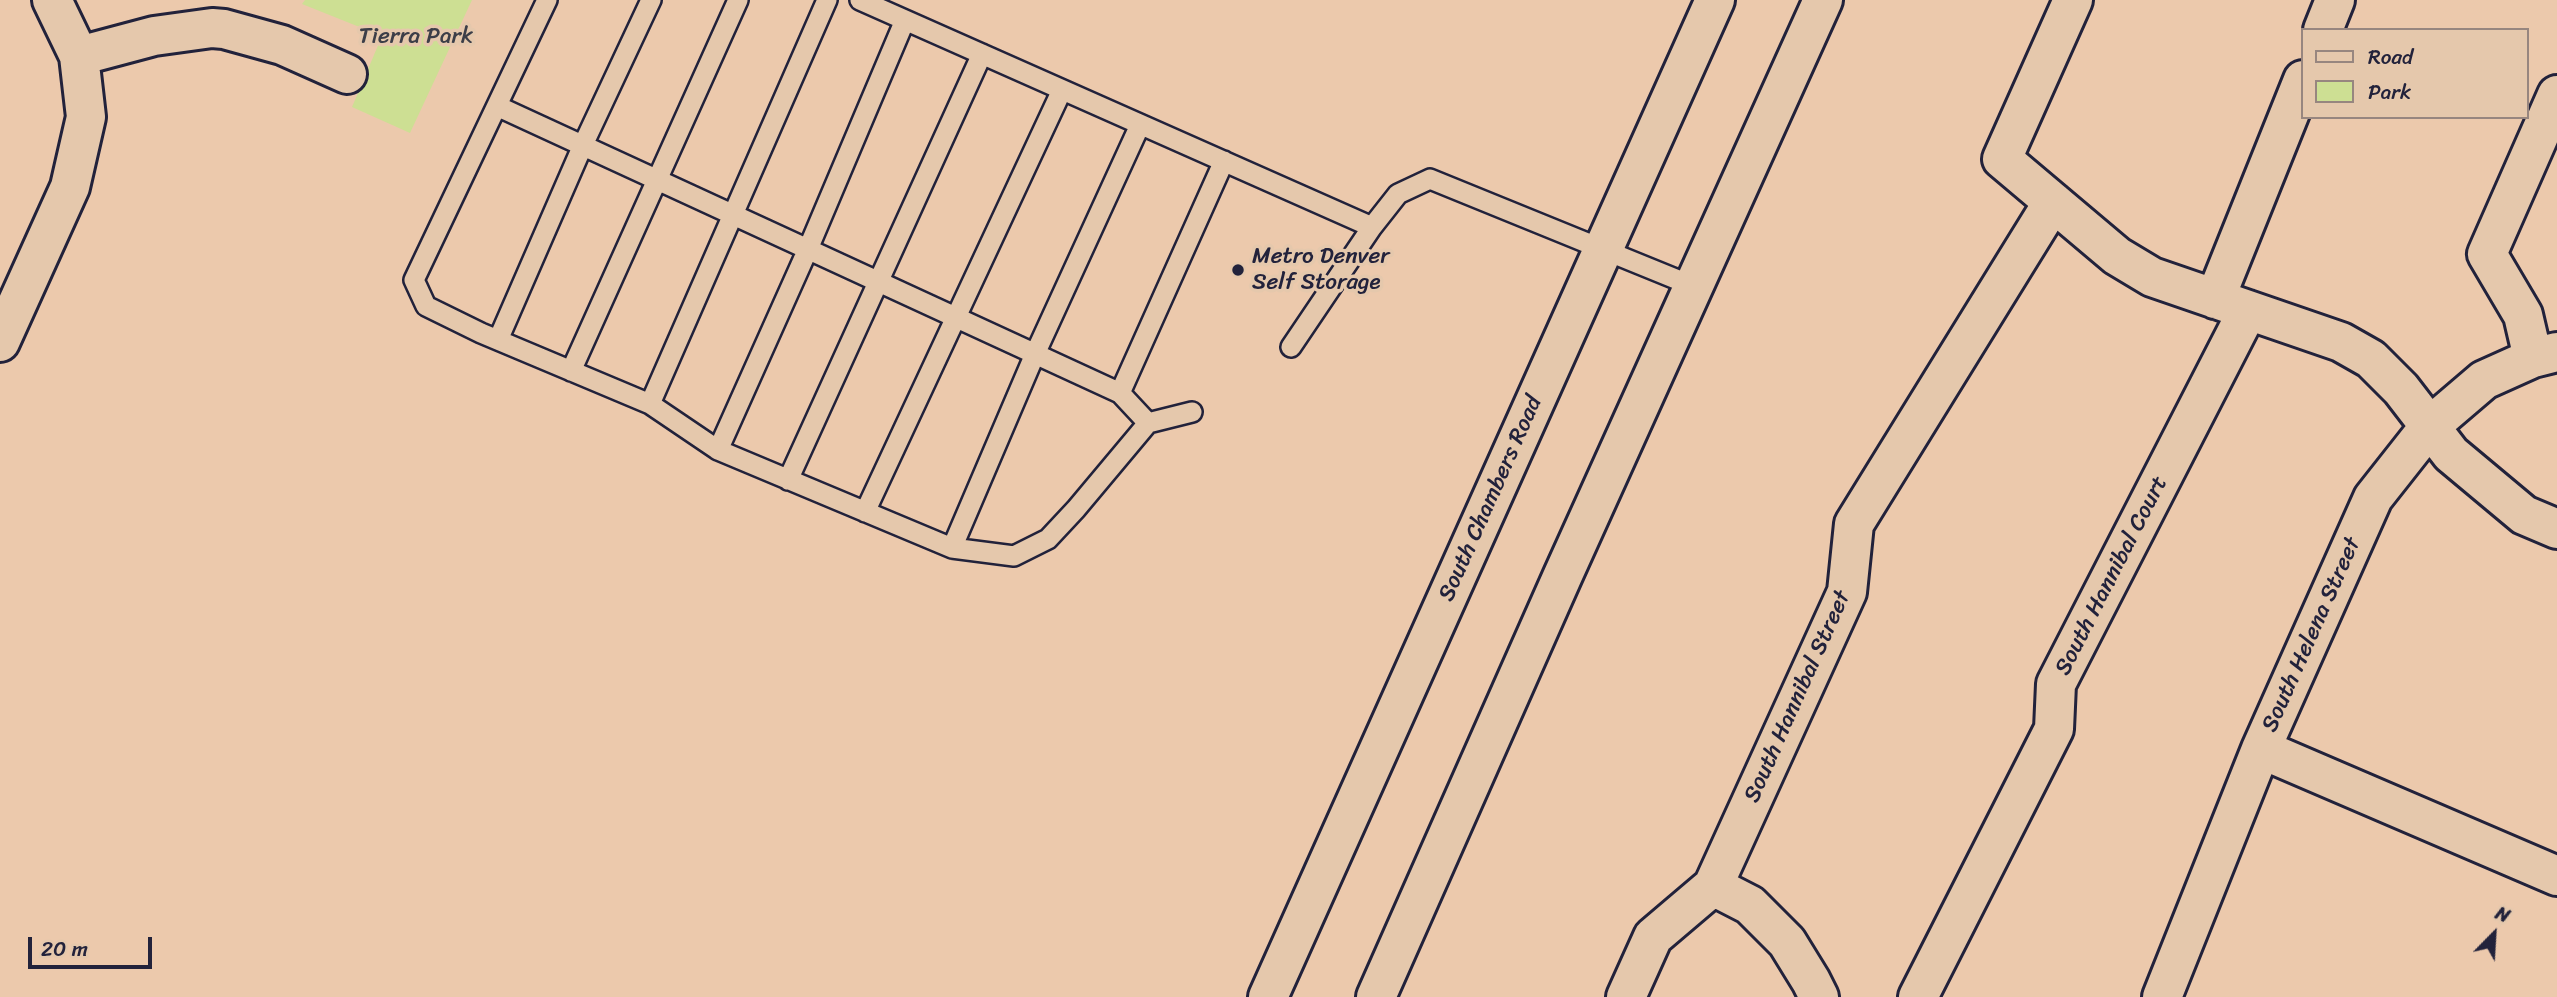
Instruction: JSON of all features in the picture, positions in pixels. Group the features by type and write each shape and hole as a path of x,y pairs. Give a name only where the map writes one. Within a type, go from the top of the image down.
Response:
{"street":[{"path":"0,342 69,187 86,117 79,56 52,0"},
{"name":"South Chambers Road","path":"1268,997 1715,0"},
{"path":"1376,997 1823,0"},
{"path":"2073,0 2002,159 2117,256 2152,277 2341,342 2371,359 2401,389 2451,454 2524,515 2557,529"},
{"path":"2324,28 2336,0"},
{"path":"79,56 154,36 212,28 282,45 348,74"},
{"path":"2231,305 2302,83"},
{"path":"2545,355 2487,254 2557,95"},
{"name":"South Hannibal Street","path":"1626,997 1653,937 1713,886 1847,592 1854,524 2053,202"},
{"name":"South Hannibal Court","path":"1918,997 2054,729 2056,684 2231,305"},
{"name":"South Helena Street","path":"2162,997 2261,749 2373,498 2429,427 2484,380 2545,355"},
{"path":"2261,749 2557,876"},
{"path":"1713,886 1750,905 1787,942 1819,997"}],"lane":[{"path":"547,0 414,280 426,306 498,340 650,404 718,450 952,548 1014,556 1048,539 1147,423 1192,412"},
{"path":"498,340 583,145 651,0"},
{"path":"571,371 738,0"},
{"path":"650,404 827,0"},
{"path":"860,0 1372,227"},
{"path":"718,450 808,249 905,20"},
{"path":"788,480 982,54"},
{"path":"865,512 1062,90"},
{"path":"497,106 1120,393 1147,423"},
{"path":"952,548 1035,354 1140,125"},
{"path":"1120,393 1224,161"},
{"path":"1291,347 1372,227 1398,194 1430,179 1693,286"}],"green space":[{"name":"Tierra Park","path":"305,0 472,0 410,133 352,107 382,36 302,4"}],"place":[{"name":"Metro Denver Self Storage","path":"1238,270"}]}
